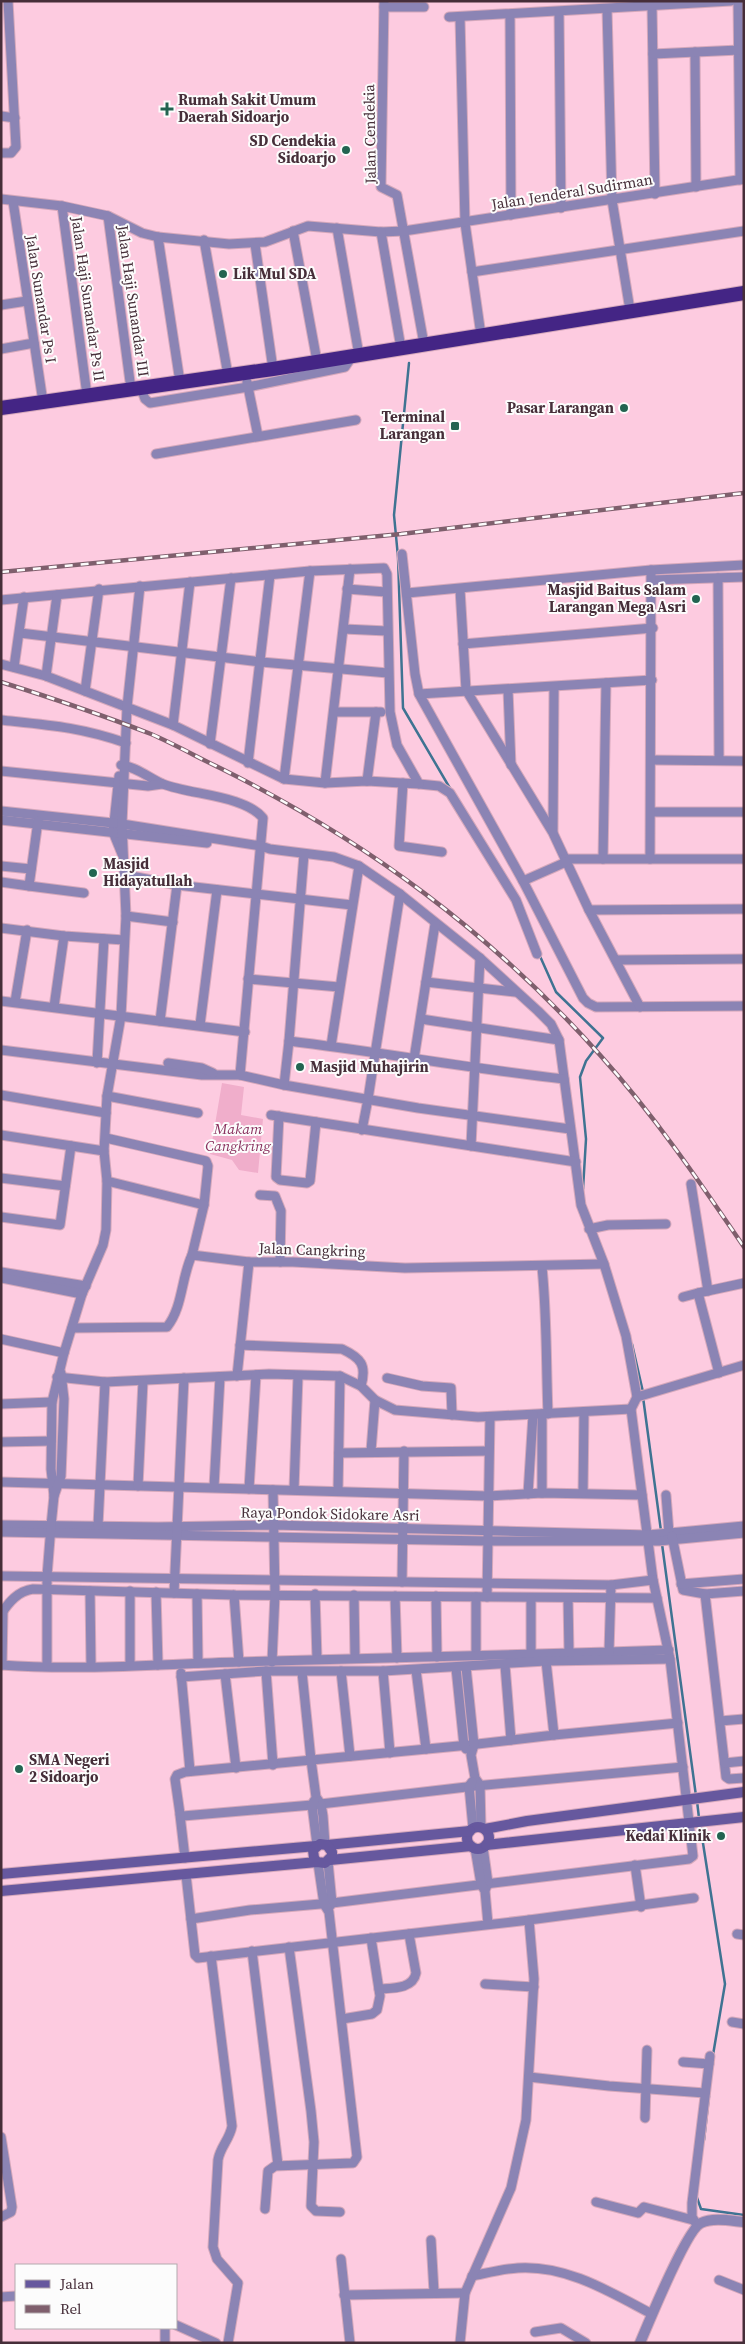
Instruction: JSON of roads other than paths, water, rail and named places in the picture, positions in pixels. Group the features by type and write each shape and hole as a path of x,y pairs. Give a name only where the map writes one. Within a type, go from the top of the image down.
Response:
{"highway":[{"path":"1,408 180,382 241,379 272,368 744,293"}],"main road":[{"path":"1,1874 477,1829 744,1792"},
{"path":"1,1892 479,1846 744,1817"},
{"path":"477,1829 489,1837 479,1846"},
{"path":"477,1829 468,1839 479,1846"},
{"path":"321,1845 313,1854 323,1861"},
{"path":"321,1845 332,1852 323,1861"},
{"path":"50,1870 53,1887"}],"street":[{"path":"1,153 11,152 16,147 8,1"},
{"path":"449,17 460,18 731,1"},
{"path":"738,1 742,179"},
{"path":"384,4 424,7"},
{"name":"Jalan Cendekia","path":"384,4 381,187 397,195 401,231 424,344"},
{"path":"652,6 655,194"},
{"path":"607,9 612,200 630,310"},
{"path":"559,12 561,208"},
{"path":"510,15 511,215"},
{"path":"460,18 465,223 481,335"},
{"path":"653,54 739,50"},
{"path":"696,52 696,187"},
{"path":"1,116 15,118"},
{"name":"Jalan Jenderal Sudirman","path":"255,244 308,226 381,232 401,231 465,223 742,179"},
{"path":"1,199 62,206 108,216 142,233 158,238 255,244 272,368"},
{"name":"Jalan Sunandar Ps I","path":"13,200 43,402"},
{"name":"Jalan Haji Sunandar Ps II","path":"62,206 87,395"},
{"name":"Jalan Haji Sunandar III","path":"108,216 136,389"},
{"path":"136,389 150,403 241,379 345,367 356,355 337,228"},
{"path":"293,231 318,361"},
{"path":"472,272 744,231"},
{"path":"381,232 401,348"},
{"path":"158,238 180,382"},
{"path":"204,240 256,436"},
{"path":"1,304 27,301"},
{"path":"1,349 34,343"},
{"path":"156,454 356,420"},
{"path":"402,554 419,694 523,881 583,998 588,1004 596,1007 744,1006"},
{"path":"406,593 651,570 744,565"},
{"path":"1,600 99,589 310,571 383,567 388,574 386,592 390,712 397,745 419,784"},
{"path":"325,783 350,569"},
{"path":"650,859 651,570"},
{"path":"284,780 310,571"},
{"path":"248,763 270,575"},
{"path":"652,580 744,577"},
{"path":"210,744 231,578"},
{"path":"718,578 719,760"},
{"path":"173,725 190,582"},
{"path":"123,856 113,828 125,756 142,586"},
{"path":"85,690 99,589"},
{"path":"347,589 386,592"},
{"path":"460,589 466,690 552,832 589,910 640,1007"},
{"path":"46,676 57,595"},
{"path":"14,667 24,598"},
{"path":"344,628 387,631"},
{"path":"464,644 652,628"},
{"path":"20,632 260,662 388,673"},
{"path":"1,664 46,676 85,690 129,710 173,725 284,780 325,783 367,781 439,786 450,793 516,900 537,954"},
{"path":"419,694 652,680"},
{"path":"603,858 606,683"},
{"path":"552,832 554,687"},
{"path":"508,690 511,765"},
{"path":"334,712 390,712"},
{"path":"367,781 376,712"},
{"path":"1,720 69,727 94,732 126,743"},
{"path":"651,760 744,761"},
{"path":"123,765 149,775 162,784 239,804 260,815 264,823 264,848 256,894 240,1075"},
{"path":"1,771 148,786 162,784"},
{"path":"47,1666 47,1576 49,1531 55,1484 51,1440 52,1402 64,1353 84,1290 103,1245 106,1230 107,1181 104,1151 107,1096 120,1016 126,916 126,875 123,856 121,782"},
{"path":"402,783 399,846 442,852"},
{"path":"1,811 38,821"},
{"path":"651,812 744,812"},
{"path":"1,820 123,828 334,857 359,866 400,894 435,924 480,958 551,1024 559,1040 581,1205 604,1264 626,1336 639,1396 631,1409 642,1495 684,1590 705,1594 744,1592"},
{"path":"29,886 38,821"},
{"path":"284,1085 304,854"},
{"path":"523,881 565,861 603,858 744,859"},
{"path":"1,866 31,869"},
{"path":"331,1046 359,866"},
{"path":"126,875 177,885 300,897 352,905"},
{"path":"1,882 84,894"},
{"path":"160,1021 177,885"},
{"path":"200,1025 217,890"},
{"path":"362,1130 400,894"},
{"path":"589,910 744,909"},
{"path":"126,916 173,922"},
{"path":"414,1059 435,924"},
{"path":"1,928 64,936 124,940"},
{"path":"15,1002 27,930"},
{"path":"54,1007 64,936"},
{"path":"97,1060 104,939"},
{"path":"471,1146 480,958"},
{"path":"616,960 744,959"},
{"path":"248,979 339,987"},
{"path":"426,982 515,992"},
{"path":"1,1000 244,1032"},
{"path":"421,1019 478,1026 559,1040"},
{"path":"289,1041 375,1052 475,1069 564,1079"},
{"path":"1,1044 8,1049 97,1060 162,1065 202,1075 240,1075 284,1085 368,1099 472,1116 570,1129"},
{"path":"1,1095 106,1113"},
{"path":"107,1096 198,1113"},
{"path":"316,1122 310,1181 306,1183 280,1180 276,1177 275,1116 316,1122 362,1130 576,1162"},
{"path":"1,1135 104,1151"},
{"path":"72,1328 167,1327 172,1321 178,1306 204,1205 208,1166 203,1160 106,1138"},
{"path":"1,1217 60,1225 71,1146"},
{"path":"1,1178 65,1186"},
{"path":"107,1181 204,1205"},
{"path":"691,1184 708,1291"},
{"path":"260,1195 275,1196 282,1211 280,1262"},
{"path":"590,1229 601,1226 666,1224"},
{"name":"Jalan Cangkring","path":"192,1255 250,1262 405,1268 542,1267 604,1264"},
{"path":"236,1376 250,1262"},
{"path":"542,1267 546,1309 541,1414 542,1493"},
{"path":"1,1272 84,1290"},
{"path":"1,1278 84,1290"},
{"path":"683,1297 744,1283"},
{"path":"698,1293 719,1373"},
{"path":"1,1339 64,1353"},
{"path":"240,1344 342,1349 353,1355 363,1365 364,1371 361,1386"},
{"path":"639,1396 744,1365"},
{"path":"60,1375 105,1382 256,1375 340,1376 361,1386 375,1400 395,1410 452,1415 490,1417 631,1409"},
{"path":"55,1484 61,1476 60,1375"},
{"path":"249,1489 256,1375"},
{"path":"214,1488 220,1376"},
{"path":"294,1490 298,1376"},
{"path":"338,1492 340,1376"},
{"path":"174,1593 177,1486 184,1378"},
{"path":"387,1378 422,1386 451,1388 453,1391 452,1415"},
{"path":"138,1486 143,1381"},
{"path":"98,1526 105,1382"},
{"path":"371,1451 375,1400"},
{"path":"1,1404 52,1402"},
{"path":"582,1493 584,1412"},
{"path":"528,1494 531,1450 541,1414"},
{"path":"487,1597 490,1417"},
{"path":"1,1442 51,1440"},
{"path":"531,1450 542,1451"},
{"path":"339,1453 371,1451 488,1451"},
{"path":"402,1582 404,1451"},
{"path":"1,1482 488,1496 542,1493 642,1495"},
{"path":"272,1662 275,1594 273,1490"},
{"path":"191,1919 241,1911 328,1905 690,1859 693,1854 695,1823 683,1767 669,1654 653,1580 662,1537 666,1495"},
{"name":"Raya Pondok Sidokare Asri","path":"1,1524 49,1531"},
{"name":"Raya Pondok Sidokare Asri","path":"1,1532 49,1531 98,1526 177,1531 274,1525 402,1528 487,1536 662,1537"},
{"path":"662,1537 744,1526"},
{"path":"49,1531 177,1531 274,1537 402,1539 487,1536"},
{"path":"662,1537 744,1533"},
{"path":"1,1576 611,1585 653,1580"},
{"path":"681,1584 744,1579"},
{"path":"609,1652 611,1585"},
{"path":"657,1598 610,1599 315,1594 234,1595 130,1591 24,1590 12,1600 2,1613 1,1665 180,1665 316,1659 609,1652 669,1654"},
{"path":"90,1591 91,1665"},
{"path":"130,1591 130,1664"},
{"path":"156,1592 158,1665"},
{"path":"197,1594 198,1663"},
{"path":"315,1594 316,1659"},
{"path":"705,1594 728,1779 744,1778"},
{"path":"234,1595 238,1662"},
{"path":"354,1595 355,1658"},
{"path":"395,1596 397,1658"},
{"path":"436,1596 437,1657"},
{"path":"476,1597 476,1655"},
{"path":"531,1598 531,1654"},
{"path":"568,1598 569,1653"},
{"path":"182,1677 266,1671 416,1670 669,1654"},
{"path":"546,1661 554,1735"},
{"path":"180,1665 190,1771"},
{"path":"505,1665 511,1740"},
{"path":"461,1667 474,1744 471,1756"},
{"path":"461,1667 464,1746 471,1756 478,1782 477,1829"},
{"path":"341,1670 350,1756"},
{"path":"416,1670 426,1749"},
{"path":"266,1671 273,1765"},
{"path":"383,1671 390,1753"},
{"path":"302,1672 321,1845"},
{"path":"225,1674 236,1768"},
{"path":"720,1722 744,1718"},
{"path":"185,1858 175,1779 179,1774 190,1771 273,1765 678,1723"},
{"path":"725,1764 744,1762"},
{"path":"180,1815 469,1786 478,1782 683,1767"},
{"path":"469,1786 477,1829"},
{"path":"479,1846 488,1924"},
{"path":"265,2209 268,2171 275,2167 353,2163 357,2157 323,1861"},
{"path":"635,1865 641,1906"},
{"path":"186,1875 195,1955 198,1958 529,1920 694,1898"},
{"path":"460,2343 465,2293 497,2223 515,2173 526,2120 534,1987 529,1920"},
{"path":"380,1990 407,1985 415,1978 416,1973 409,1934"},
{"path":"342,2019 372,2014 379,2004 380,1990 371,1938"},
{"path":"289,1947 311,2111 313,2164 310,2202 312,2209 340,2212"},
{"path":"252,1951 275,2167"},
{"path":"211,1956 232,2126 230,2134 219,2153 212,2241 217,2259 238,2283 228,2343"},
{"path":"485,1984 534,1987"},
{"path":"732,2022 744,2024"},
{"path":"645,2118 644,2089 647,2050"},
{"path":"640,2343 695,2222 692,2203 709,2060 682,2062"},
{"path":"529,2077 644,2089 705,2093"},
{"path":"1,2137 4,2175 12,2207 11,2212 1,2216"},
{"path":"596,2202 638,2213 644,2207 695,2222 744,2222"},
{"path":"431,2240 434,2292"},
{"path":"341,2259 350,2343"},
{"path":"472,2276 517,2268 536,2268 556,2272 591,2282 652,2314"},
{"path":"720,2280 744,2290"},
{"path":"344,2294 465,2293"},
{"path":"1,2297 15,2296"},
{"path":"178,2326 216,2343"},
{"path":"535,2332 561,2328 586,2343"},
{"path":"165,2329 165,2343"}],"waterway":[{"path":"409,363 394,515 398,557 403,708 451,790"},
{"path":"521,903 526,916"},
{"path":"539,954 556,992 603,1038 586,1061 580,1077 586,1139 583,1189"},
{"path":"632,1344 643,1392"},
{"path":"643,1397 661,1531"},
{"path":"662,1544 696,1796"},
{"path":"697,1801 699,1818"},
{"path":"700,1824 725,1984 713,2055"},
{"path":"704,2140 709,2096"},
{"path":"696,2195 701,2209 744,2215"}],"railway":[{"path":"1,572 401,534 744,493"},
{"path":"1,682 114,720 177,746 274,796 326,826 424,893 471,930 515,969 600,1055 639,1101 693,1173 744,1247"}],"place":[{"name":"Rumah Sakit Umum Daerah Sidoarjo","path":"167,109"},
{"name":"SD Cendekia Sidoarjo","path":"346,150"},
{"name":"Lik Mul SDA","path":"223,274"},
{"name":"Pasar Larangan","path":"624,408"},
{"name":"Terminal Larangan","path":"455,426"},
{"name":"Masjid Baitus Salam Larangan Mega Asri","path":"696,599"},
{"name":"Masjid Hidayatullah","path":"93,873"},
{"name":"Masjid Muhajirin","path":"300,1067"},
{"name":"SMA Negeri 2 Sidoarjo","path":"19,1769"},
{"name":"Kedai Klinik","path":"721,1836"}],"park label":[{"name":"Makam Cangkring","path":"238,1138"}]}
